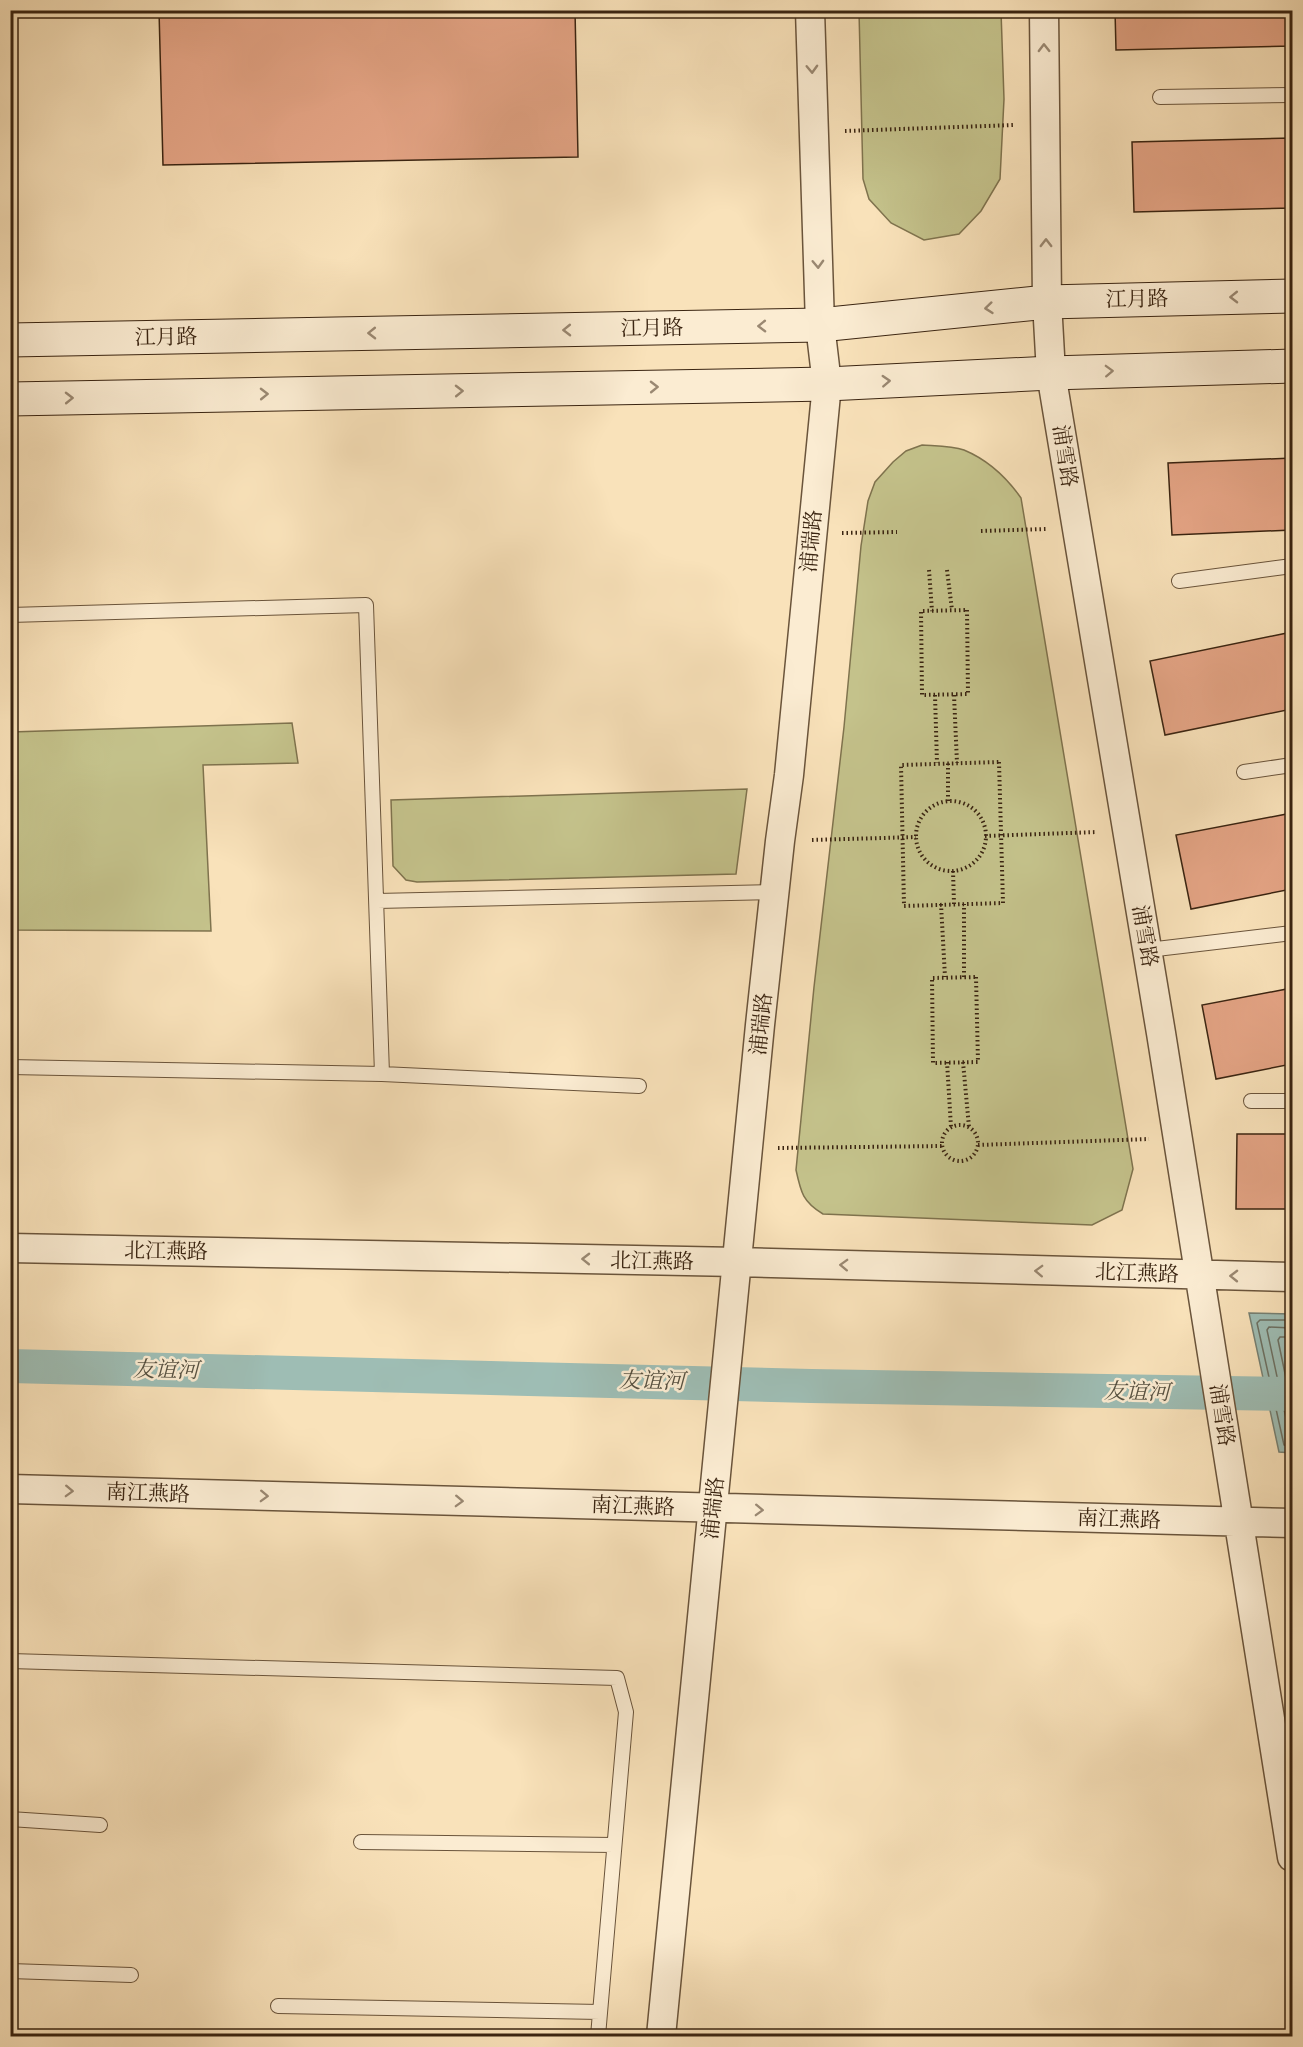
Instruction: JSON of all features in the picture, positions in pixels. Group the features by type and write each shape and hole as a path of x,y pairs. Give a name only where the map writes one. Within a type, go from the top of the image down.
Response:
{"street":[{"name":"浦瑞路","path":"661,2037 748,1148 774,892 789,774 827,384 820,325 810,10"},
{"name":"浦雪路","path":"1044,10 1047,302 1051,373 1148,950 1293,1857"},
{"name":"江月路","path":"10,340 820,325 1047,302 1293,296"},
{"path":"10,399 827,384 1051,373 1293,366"},
{"name":"北江燕路","path":"10,1248 737,1262 1293,1277"},
{"name":"南江燕路","path":"10,1489 1293,1523"}],"lane":[{"path":"1160,97 1293,95"},
{"path":"1179,581 1293,566"},
{"path":"10,615 366,605 382,1074"},
{"path":"1244,772 1293,765"},
{"path":"377,901 774,892"},
{"path":"1148,950 1293,933"},
{"path":"10,1067 382,1074 639,1086"},
{"path":"1251,1101 1293,1101"},
{"path":"10,1661 617,1678 626,1712 598,2037"},
{"path":"10,1819 100,1825"},
{"path":"361,1842 614,1845"},
{"path":"10,1971 131,1976"},
{"path":"278,2006 600,2012"}],"path":[{"path":"814,132 1045,124"},
{"path":"981,531 1077,528"},
{"path":"812,533 897,532"},
{"path":"929,570 932,610"},
{"path":"947,570 952,610"},
{"path":"932,610 967,610 968,694 922,695 921,611 932,610"},
{"path":"935,695 937,764"},
{"path":"954,695 957,763"},
{"path":"999,762 1003,903 904,906 901,765 957,763 999,762"},
{"path":"948,763 948,801"},
{"path":"948,801 960,802 973,809 984,823 985,836 982,854 973,864 961,870 948,871 935,867 922,856 917,845 919,822 924,814 936,805 948,801"},
{"path":"985,836 1127,831"},
{"path":"780,841 916,837"},
{"path":"952,871 954,904"},
{"path":"940,904 945,977"},
{"path":"964,904 964,977"},
{"path":"964,977 976,977 978,1062 933,1063 932,978 964,977"},
{"path":"947,1062 951,1128"},
{"path":"963,1062 969,1127"},
{"path":"956,1125 969,1127 977,1135 978,1145 972,1158 961,1162 949,1158 942,1146 944,1136 951,1128 956,1125"},
{"path":"978,1145 1178,1138"},
{"path":"748,1148 942,1146"}],"shaded area":[{"path":"859,11 1001,11 1004,99 1000,179 981,211 959,234 924,240 891,223 869,199 863,179"},
{"path":"922,445 954,448 973,454 996,470 1021,498 1133,1169 1122,1210 1092,1225 823,1214 807,1201 796,1170 814,987 844,727 861,546 868,501 875,482 893,462 906,451"},
{"path":"292,723 298,763 203,765 211,931 11,930 11,732"},
{"path":"747,789 736,874 417,882 406,880 393,866 391,800"}],"water":[{"path":"1249,1313 1292,1314 1292,1453 1279,1452"}],"building":[{"path":"159,10 575,10 578,157 163,165"},
{"path":"1115,10 1292,10 1292,46 1116,50"},
{"path":"1292,138 1292,208 1134,212 1132,142"},
{"path":"1292,458 1292,530 1172,535 1168,463"},
{"path":"1292,632 1292,709 1165,735 1150,661"},
{"path":"1292,813 1292,889 1191,909 1176,835"},
{"path":"1292,988 1292,1064 1216,1079 1202,1005"},
{"path":"1237,1134 1292,1134 1292,1209 1236,1209"}],"waterway":[{"name":"友谊河","path":"10,1366 811,1386 1292,1394"}]}
